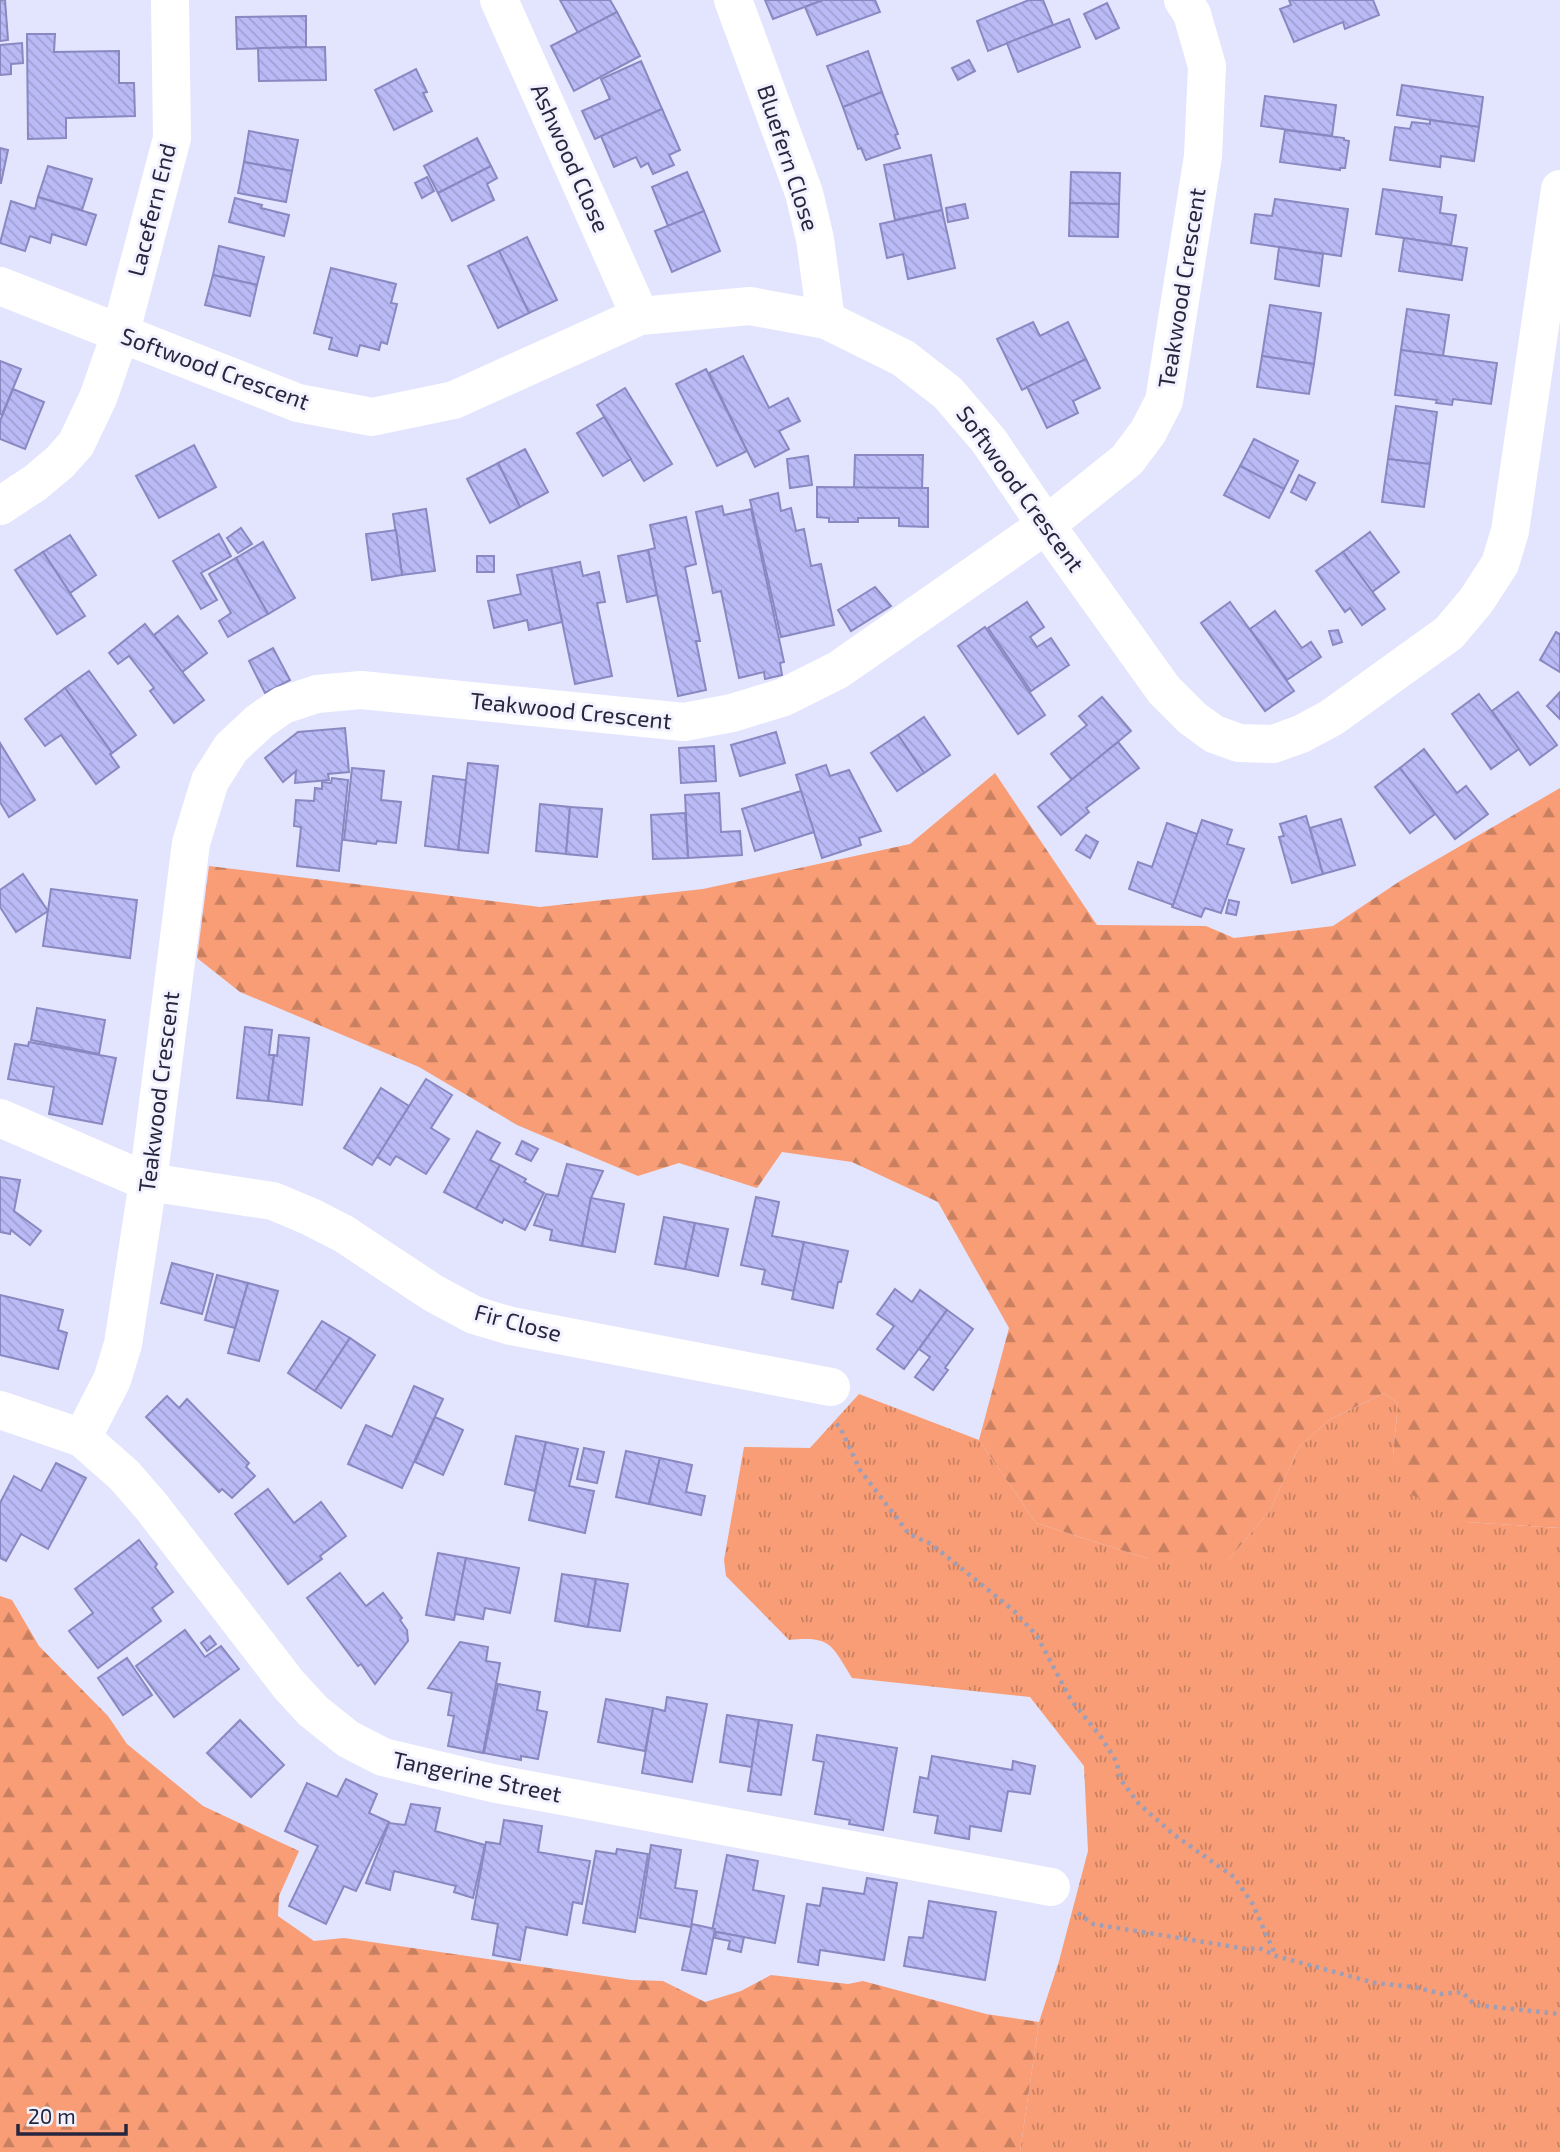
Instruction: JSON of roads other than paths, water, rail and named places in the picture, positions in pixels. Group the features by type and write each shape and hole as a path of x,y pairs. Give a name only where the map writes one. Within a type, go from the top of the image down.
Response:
{"street":[{"name":"Lacefern End","path":"0,506 35,483 76,444 98,398 120,335 172,138 170,0"},
{"name":"Ashwood Close","path":"499,0 640,316"},
{"name":"Bluefern Close","path":"733,0 804,193 815,239 826,320"},
{"name":"Teakwood Crescent","path":"82,1438 112,1380 123,1344 148,1182 191,843 210,781 231,748 260,721 283,705 317,694 361,690 684,722 732,713 783,698 838,670 1046,524 1127,460 1164,401 1203,156 1207,66 1192,14 1183,0"},
{"name":"Softwood Crescent","path":"0,286 298,403 372,416 454,400 640,316 750,306 826,320 903,358 948,393 989,441 1164,690 1192,718 1214,734 1239,743 1273,744 1301,734 1331,718 1449,633 1476,601 1500,564 1510,531 1560,189"},
{"name":"Fir Close","path":"0,1118 148,1182 273,1202 298,1212 344,1234 433,1293 474,1315 815,1384"},
{"name":"Tangerine Street","path":"0,1410 82,1438 124,1475 289,1685 313,1711 348,1739 383,1757 492,1783 1051,1886"}]}
